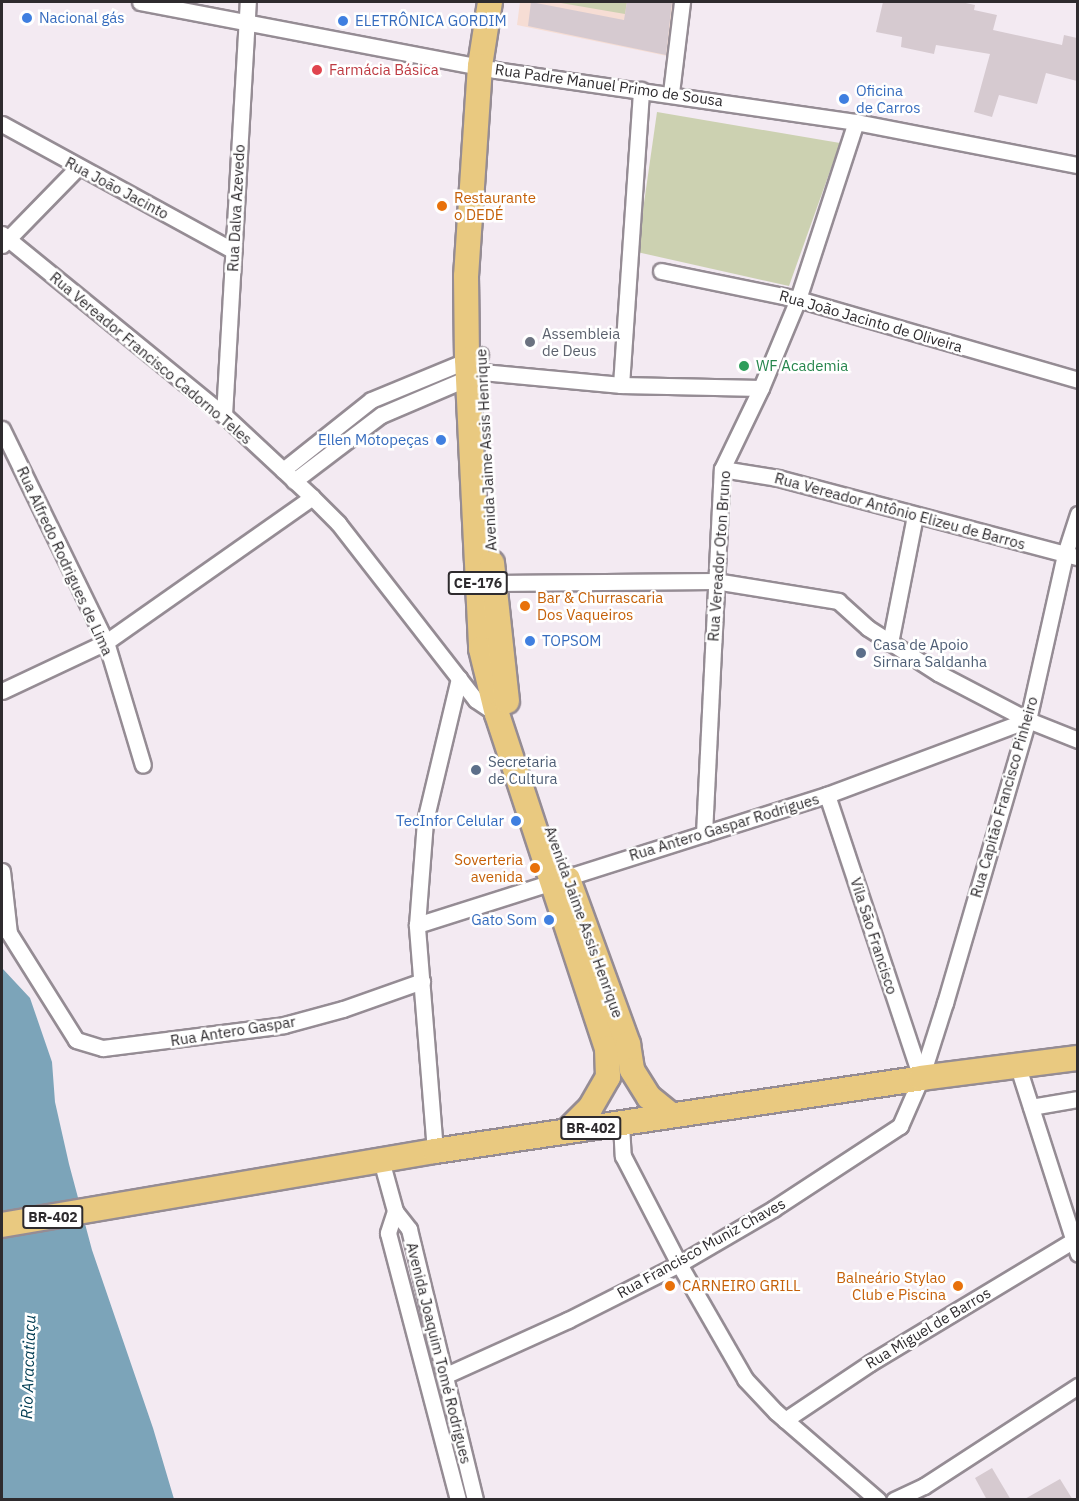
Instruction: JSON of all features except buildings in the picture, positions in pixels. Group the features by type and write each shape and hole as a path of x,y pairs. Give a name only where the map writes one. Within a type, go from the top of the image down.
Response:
{"main road":[{"name":"CE-176","path":"487,68 490,2"},
{"name":"Avenida Jaime Assis Henrique","path":"506,2 487,68 474,366 507,704 505,719 560,879 628,1044 632,1070 649,1097 670,1114"},
{"name":"CE-176","path":"474,366 482,649 505,719"},
{"name":"CE-176","path":"560,879 607,1048 608,1077"},
{"name":"BR-402","path":"2,1225 435,1151 621,1124 670,1114 1077,1058"},
{"path":"621,1124 630,1103 632,1070"},
{"path":"608,1077 613,1103 621,1124"},
{"path":"567,1131 591,1108 608,1077"}],"street":[{"name":"Rua Padre Manuel Primo de Sousa","path":"140,2 487,68 671,93 856,122 1077,165"},
{"name":"Rua Dalva Azevedo","path":"224,415 248,2"},
{"path":"671,93 682,2"},
{"path":"621,384 641,90"},
{"name":"Rua Vereador Oton Bruno","path":"704,834 722,468 761,388 798,299 856,122"},
{"name":"Rua João Jacinto","path":"2,124 234,251"},
{"path":"3,240 78,167"},
{"name":"Rua Vereador Francisco Cadorno Teles","path":"3,240 224,415 289,475 338,523 476,700 505,719"},
{"name":"Rua João Jacinto de Oliveira","path":"661,270 798,299 1077,380"},
{"path":"289,475 381,415 474,366"},
{"path":"289,475 371,400 474,366 621,384 761,388"},
{"name":"Rua Alfredo Rodrigues de Lima","path":"2,429 106,642 143,765"},
{"name":"Rua Vereador Antônio Elizeu de Barros","path":"722,468 778,478 1071,556"},
{"path":"2,691 106,642 312,497"},
{"name":"Rua Capitão Francisco Pinheiro","path":"921,1078 1028,720 1071,556 1077,514"},
{"path":"890,643 915,515"},
{"path":"494,583 715,581 838,601 867,628 938,673 1028,720 1077,740"},
{"path":"435,1151 417,925 425,821 459,678"},
{"name":"Rua Antero Gaspar Rodrigues","path":"417,925 827,795 1028,720"},
{"name":"Vila São Francisco","path":"827,795 921,1078"},
{"name":"Rua Antero Gaspar","path":"2,871 9,933 76,1040 103,1048 284,1025 344,1009 422,981"},
{"path":"1018,1067 1076,1247"},
{"name":"Rua Francisco Muniz Chaves","path":"444,1376 568,1320 679,1264 773,1209 900,1126 921,1078"},
{"path":"1031,1107 1077,1099"},
{"path":"621,1124 623,1156 679,1264 745,1379 785,1420 878,1500"},
{"name":"Avenida Joaquim Tomé Rodrigues","path":"381,1160 395,1211 409,1229 434,1323 444,1376 475,1500"},
{"name":"Avenida Joaquim Tomé Rodrigues","path":"395,1211 388,1233 458,1500"},
{"name":"Rua Miguel de Barros","path":"785,1420 870,1363 1076,1247"},
{"path":"894,1500 924,1486 1077,1386"}],"shaded area":[{"path":"520,2 679,2 672,57 517,25"}],"green space":[{"path":"555,2 627,2 625,14"},
{"path":"657,112 840,143 789,286 637,252"}],"water":[{"name":"Rio Aracatiaçu","path":"2,968 30,998 52,1062 55,1102 92,1250 153,1428 174,1499 2,1499"}],"place":[{"name":"Nacional gás","path":"27,18"},
{"name":"ELETRÔNICA GORDIM","path":"343,21"},
{"name":"Farmácia Básica","path":"317,70"},
{"name":"Oficina de Carros","path":"844,99"},
{"name":"Restaurante o DEDÉ","path":"442,206"},
{"name":"Assembleia de Deus","path":"530,342"},
{"name":"WF Academia","path":"744,366"},
{"name":"Ellen Motopeças","path":"441,440"},
{"name":"Bar & Churrascaria Dos Vaqueiros","path":"525,606"},
{"name":"TOPSOM","path":"530,641"},
{"name":"Casa de Apoio Sirnara Saldanha","path":"861,653"},
{"name":"Secretaria de Cultura","path":"476,770"},
{"name":"TecInfor Celular","path":"516,821"},
{"name":"Soverteria avenida","path":"535,868"},
{"name":"Gato Som","path":"549,920"},
{"name":"CARNEIRO GRILL","path":"670,1286"},
{"name":"Balneário Stylao Club e Piscina","path":"958,1286"}]}
